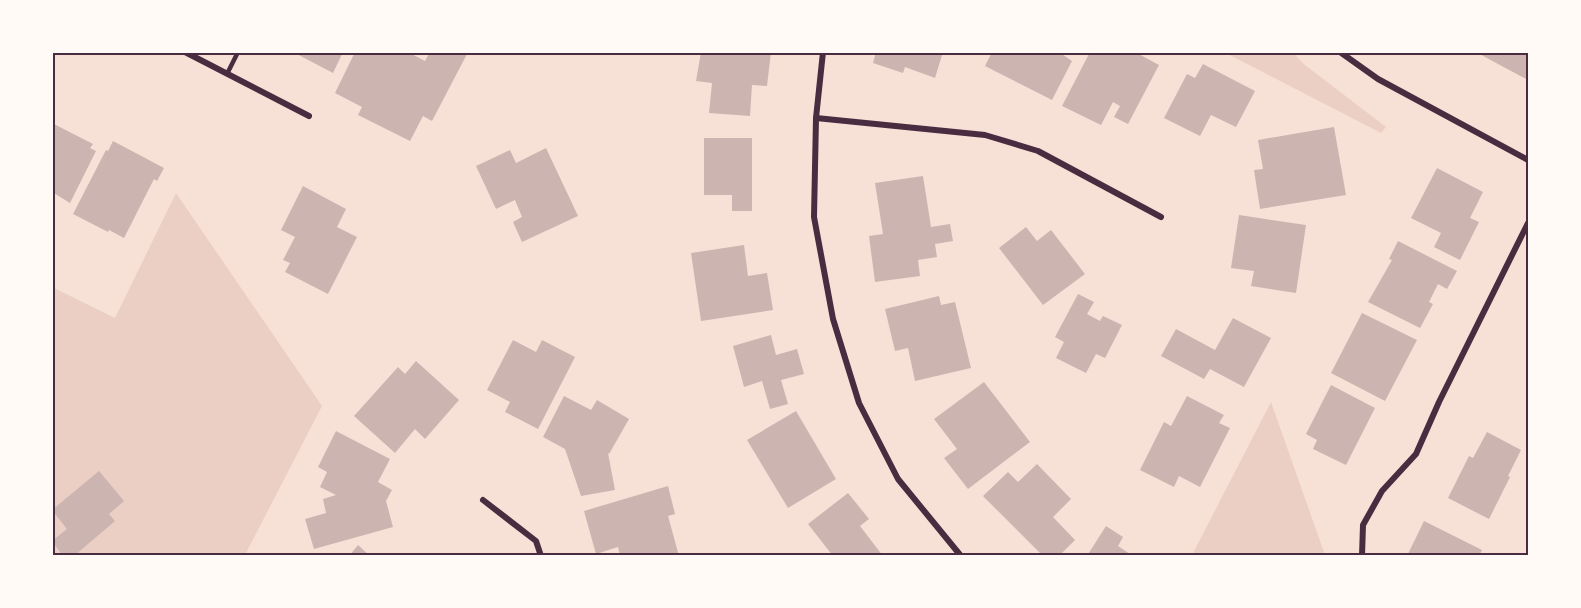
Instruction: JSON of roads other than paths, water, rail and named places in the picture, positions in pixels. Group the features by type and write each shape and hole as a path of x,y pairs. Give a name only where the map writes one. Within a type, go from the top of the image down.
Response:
{"street":[{"path":"185,52 309,116"},
{"path":"823,52 816,118 814,217 833,319 858,403 898,479 961,555"},
{"path":"1340,52 1378,79 1528,160"},
{"path":"816,118 985,135 1038,151 1161,217"},
{"path":"1362,555 1363,525 1382,491 1416,454 1439,402 1528,223"},
{"path":"483,500 536,541 541,555"}],"lane":[{"path":"227,75 238,52"}]}
